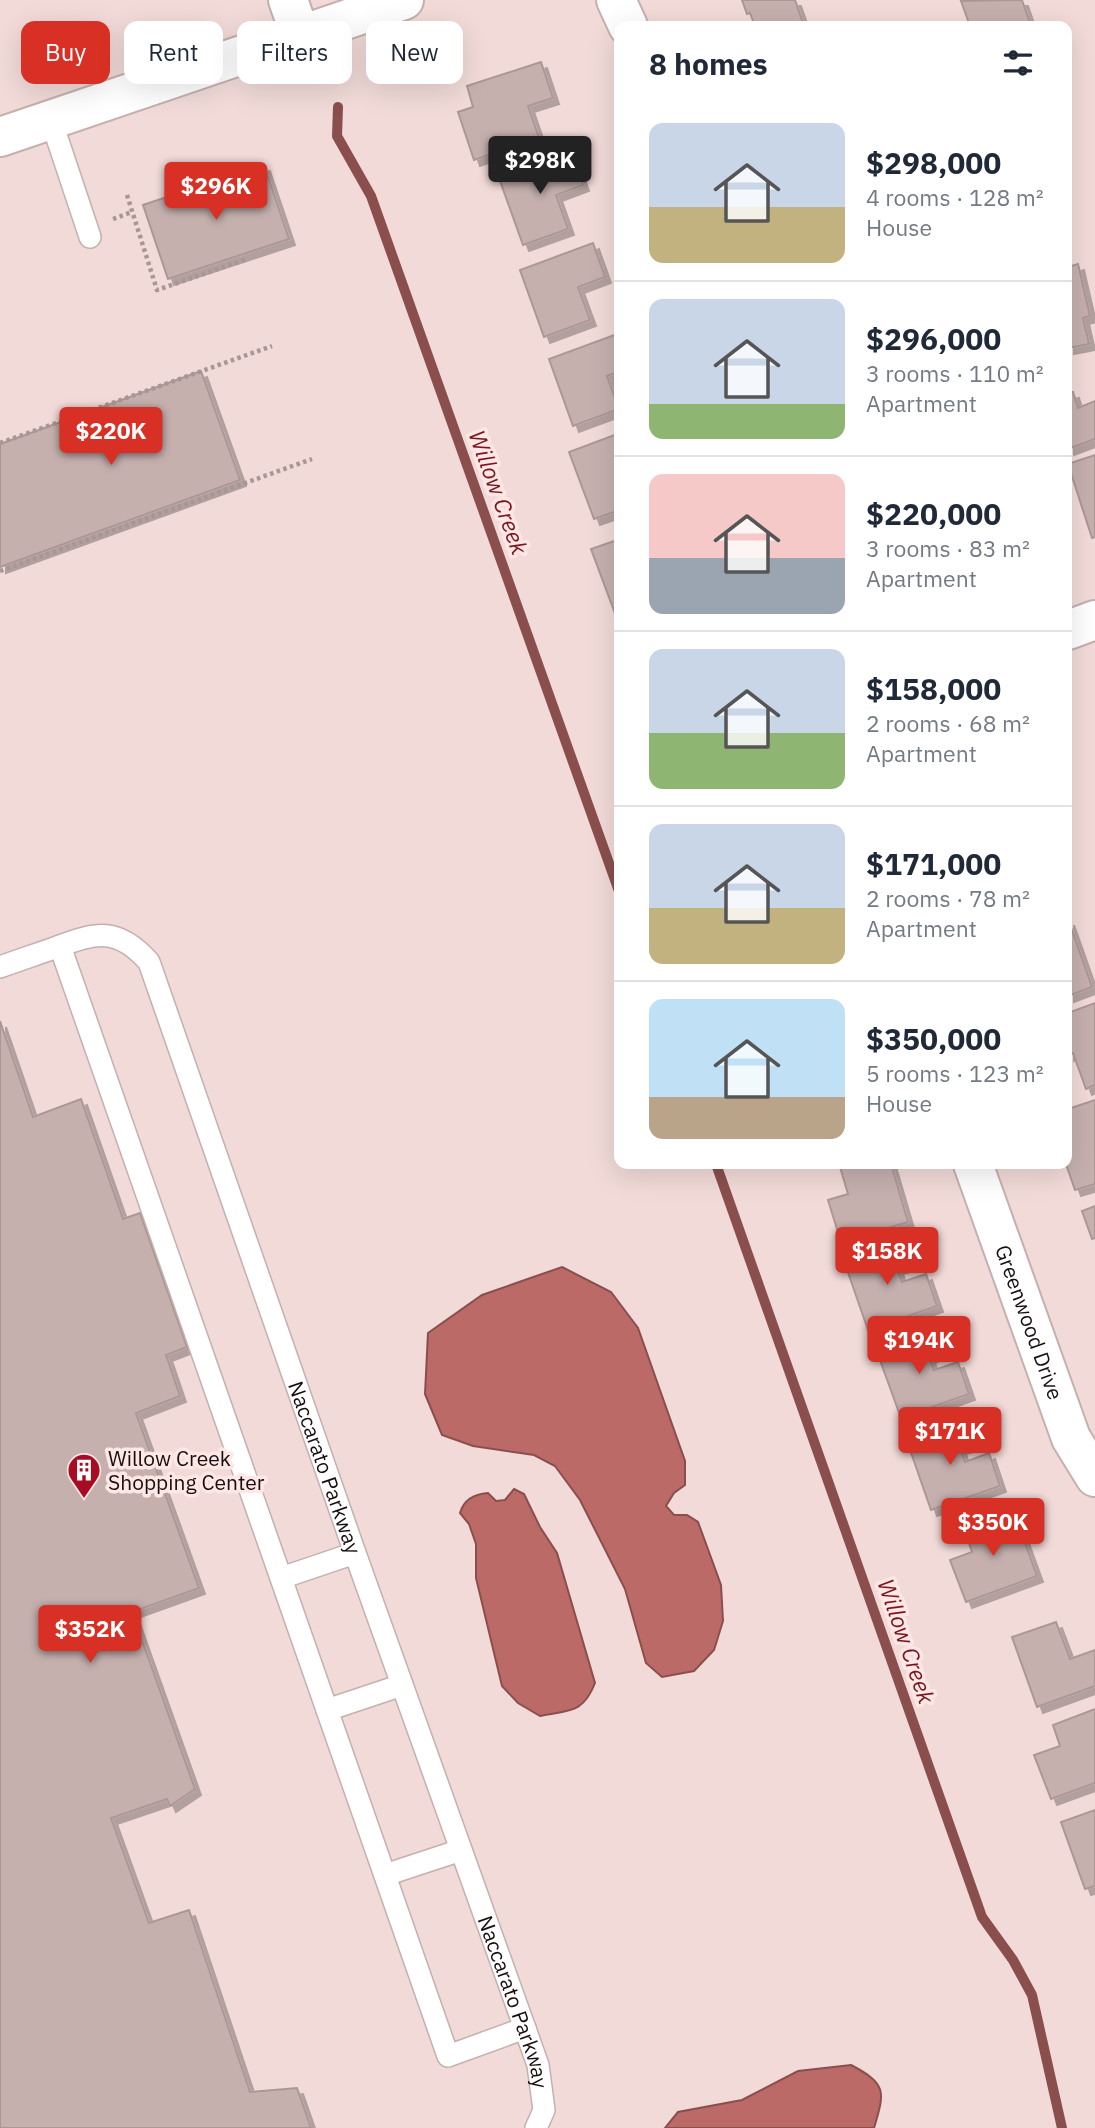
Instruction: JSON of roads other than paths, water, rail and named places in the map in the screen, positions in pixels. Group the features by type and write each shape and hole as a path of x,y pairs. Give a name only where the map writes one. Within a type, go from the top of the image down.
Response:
{"street":[{"path":"0,137 51,120 294,17 404,0"},
{"path":"616,0 626,21"},
{"path":"1072,629 1095,620"},
{"name":"Greenwood Drive","path":"975,1169 1071,1438 1095,1478"}],"lane":[{"path":"51,120 97,230"},
{"name":"Naccarato Parkway","path":"0,967 88,936 107,935 138,949 149,962 355,1553 538,2065 544,2110 536,2128"},
{"path":"60,946 448,2056 525,2028"},
{"path":"281,1578 355,1553"},
{"path":"327,1710 402,1685"},
{"path":"385,1875 461,1850"}],"waterway":[{"name":"Willow Creek","path":"338,107 337,136 371,196 614,877"},
{"name":"Willow Creek","path":"718,1169 982,1917 1013,1960 1032,1995 1062,2128"}],"place":[{"name":"Willow Creek Shopping Center","path":"84,1500"}]}
